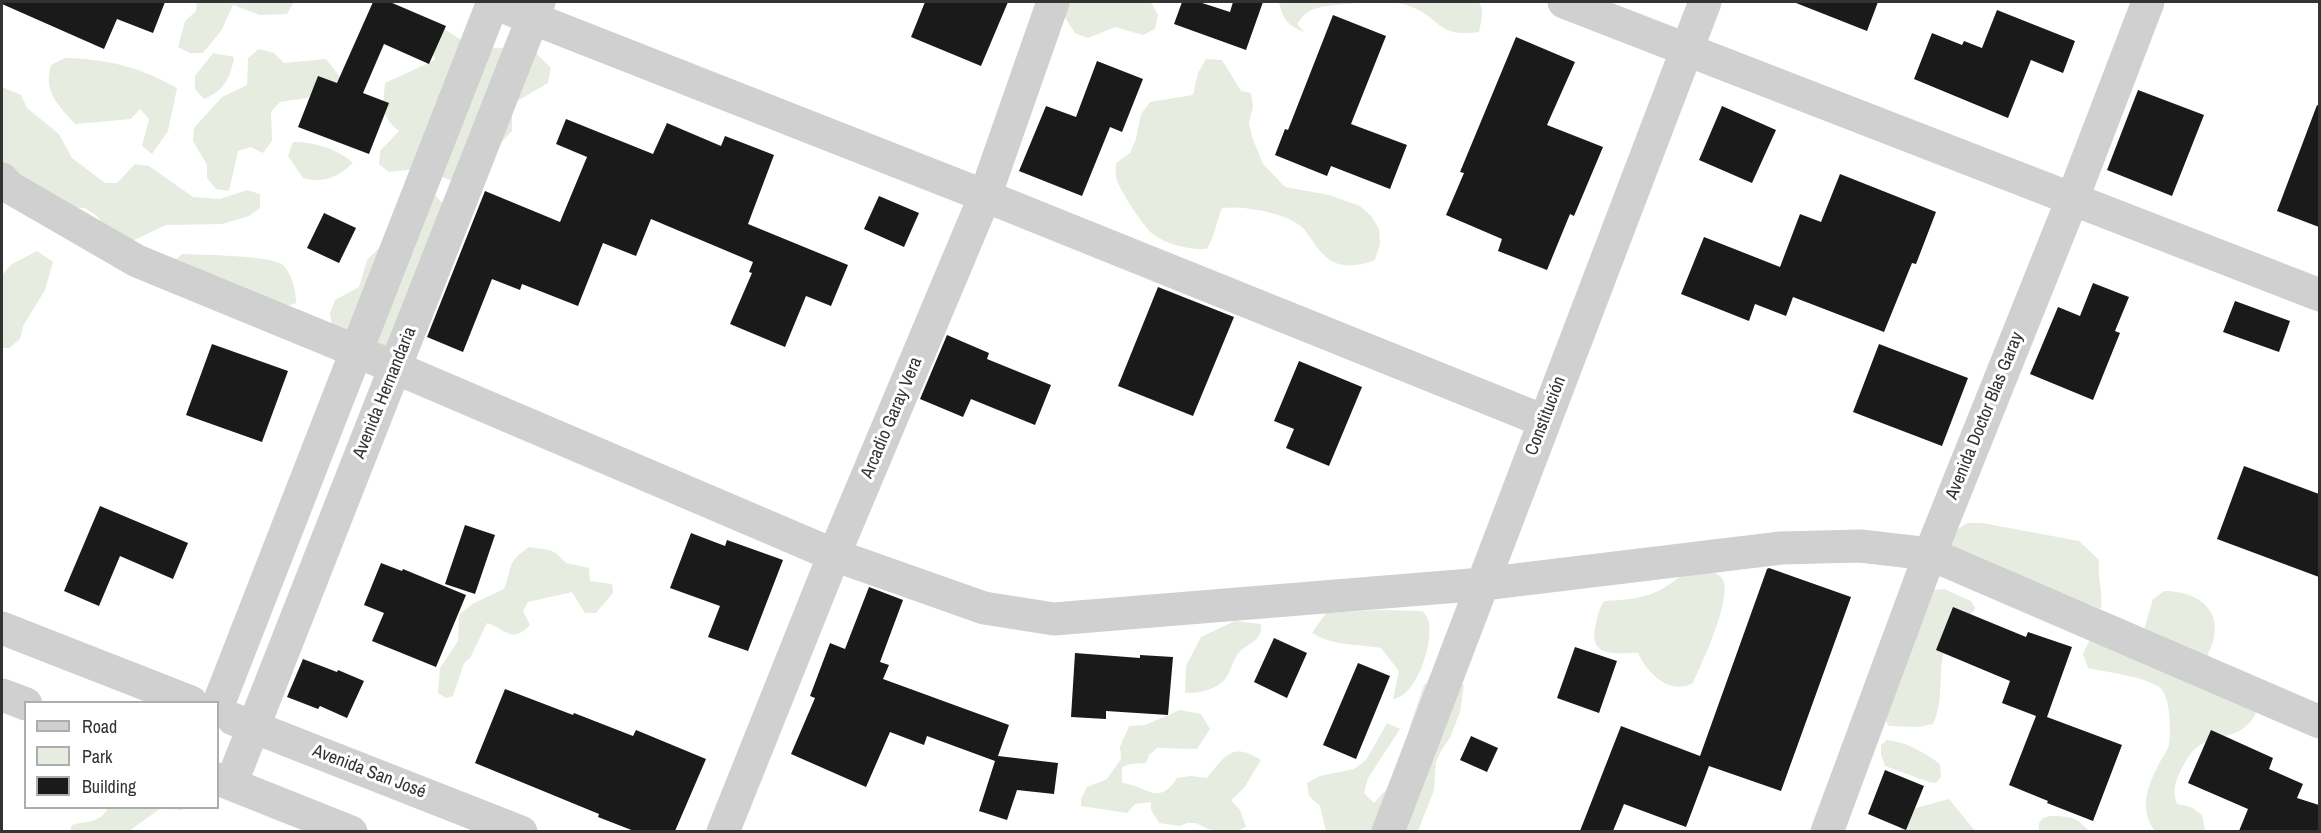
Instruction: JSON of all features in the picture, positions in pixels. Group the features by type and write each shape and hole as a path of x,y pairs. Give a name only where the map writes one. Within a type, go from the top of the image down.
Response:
{"street":[{"path":"219,702 492,2 536,10 985,196 1544,421"},
{"name":"Arcadio Garay Vera","path":"723,831 834,555 985,196 1053,2"},
{"path":"1564,2 2319,295"},
{"name":"Constitución","path":"1388,831 1705,2"},
{"name":"Avenida Doctor Blas Garay","path":"1827,831 1929,554 2072,200 2148,2"},
{"name":"Avenida Hernandaria","path":"224,782 254,727 536,10"},
{"path":"2,179 9,187 137,261 356,351 834,555 984,608 1054,619 1482,584 1781,548 1860,546 1929,554 2319,722"},
{"path":"2,628 188,701"},
{"path":"2,695 24,703"},
{"name":"Avenida San José","path":"219,713 521,831"},
{"path":"224,782 351,831"}],"green space":[{"path":"197,2 294,2 287,14 260,15 233,5 221,31 203,53 190,53 178,47 185,21 196,11"},
{"path":"1055,2 1151,2 1158,15 1155,29 1143,35 1115,27 1088,38 1075,33"},
{"path":"1279,2 1360,2 1312,10 1304,15 1297,24 1304,32 1287,21"},
{"path":"1383,2 1479,2 1482,13 1479,32 1465,33 1447,30 1412,7"},
{"path":"435,23 472,47 532,49 551,68 548,83 512,104 512,131 493,151 479,189 416,169 389,172 379,164 380,151 399,131 393,126 384,110 385,83 435,60 427,34"},
{"path":"259,49 274,53 284,63 326,59 343,81 306,98 280,102 271,112 272,141 263,153 251,147 238,151 229,191 216,189 207,178 207,165 193,141 194,128 222,97 247,85 248,58"},
{"path":"213,53 234,57 233,64 228,77 217,92 204,99 195,89 195,76"},
{"path":"65,58 109,62 150,75 177,88 168,131 152,154 142,146 149,119 140,109 131,119 75,124 54,98 49,83 51,65"},
{"path":"1206,59 1222,60 1241,91 1251,93 1253,107 1249,123 1252,137 1263,164 1285,187 1329,195 1360,206 1372,217 1379,229 1380,244 1375,260 1353,265 1339,264 1326,257 1303,228 1296,223 1276,214 1253,209 1222,208 1207,249 1186,248 1166,242 1144,225 1118,182 1116,163 1130,153 1136,139 1141,114 1150,102 1193,95 1198,73"},
{"path":"2,87 21,95 27,108 59,134 72,158 105,183 117,183 135,164 149,166 193,197 220,199 247,190 260,194 260,208 249,216 222,224 166,225 128,243 114,240 97,216 85,208 27,206 2,186"},
{"path":"293,142 325,147 340,153 353,163 342,172 324,180 303,178 288,156"},
{"path":"434,194 453,214 395,354 332,328 330,313 335,300 359,287 367,260"},
{"path":"37,251 53,262 45,290 23,326 20,339 9,348 2,348 2,275 12,264"},
{"path":"182,254 251,257 283,265 291,278 296,303 269,312 171,264"},
{"path":"1967,523 1982,523 2079,541 2099,560 2101,609 1948,551 1955,531"},
{"path":"529,547 549,550 556,553 566,563 589,568 590,581 612,584 613,593 596,613 585,613 572,592 528,602 523,611 530,625 524,631 514,635 487,623 470,658 464,663 453,696 446,698 438,693 440,668 458,641 459,615 474,603 504,589 513,561"},
{"path":"1689,569 1715,573 1721,577 1724,585 1724,597 1716,629 1693,683 1676,687 1653,675 1638,653 1611,653 1599,648 1594,634 1604,601 1630,599 1650,594 1668,585"},
{"path":"1944,589 1971,601 1975,608 1955,626 1947,642 1941,666 1937,715 1933,724 1919,727 1889,726 1885,720 1921,591"},
{"path":"2164,591 2190,596 2208,608 2215,628 2208,654 2214,666 2259,705 2253,718 2238,732 2210,740 2192,752 2178,777 2175,786 2177,804 2191,807 2202,815 2205,831 2155,831 2147,814 2149,788 2169,745 2169,714 2163,691 2143,680 2088,668 2083,654 2089,641 2144,630 2153,599"},
{"path":"1379,610 1423,611 1428,619 1429,640 1422,666 1410,689 1402,696 1393,699 1399,671 1381,648 1337,642 1312,633 1326,613"},
{"path":"1235,621 1261,624 1257,639 1237,655 1227,676 1219,684 1196,693 1185,693 1186,666 1201,637"},
{"path":"1436,677 1450,677 1464,685 1460,712 1450,738 1436,762 1434,790 1418,831 1326,831 1320,806 1309,796 1307,783 1320,776 1354,769 1366,760 1387,723 1400,729 1368,778 1364,793 1374,803 1395,780 1406,754 1410,726 1424,685"},
{"path":"1180,710 1201,714 1210,729 1197,749 1157,748 1149,755 1146,763 1122,767 1122,783 1151,792 1164,792 1177,778 1191,776 1207,778 1225,757 1236,752 1243,752 1261,760 1244,788 1231,800 1240,810 1246,827 1236,831 1222,831 1208,829 1196,823 1180,826 1159,823 1151,810 1151,802 1135,804 1127,813 1081,806 1081,799 1087,787 1107,779 1121,759 1120,747 1129,726 1145,725"},
{"path":"1887,740 1908,745 1940,764 1941,777 1936,783 1929,782 1885,766 1881,755 1881,745"},
{"path":"1949,799 1975,831 1901,832 1901,827 1912,809"},
{"path":"107,809 160,809 129,831 70,831 72,825 93,821"},
{"path":"2050,816 2072,818 2089,831 2039,831 2039,823 2043,818"}],"building":[{"path":"2,2 165,2 153,33 117,19 104,49 2,4"},
{"path":"373,2 390,2 446,26 429,64 384,44 363,93 389,103 369,154 298,127 318,76 337,83"},
{"path":"925,2 1008,2 981,66 911,37"},
{"path":"1182,2 1199,2 1230,12 1233,2 1263,2 1246,50 1174,24"},
{"path":"1796,2 1878,2 1867,31"},
{"path":"1997,10 2075,41 2063,73 2031,60 2008,118 1914,79 1932,33 1962,45 1964,41 1982,48"},
{"path":"1333,15 1386,36 1351,124 1407,145 1390,189 1331,166 1327,176 1275,155 1285,129 1288,130"},
{"path":"1516,37 1575,62 1547,125 1603,147 1574,216 1570,214 1547,270 1498,251 1502,239 1446,215 1464,173 1460,172"},
{"path":"1097,61 1143,79 1122,132 1110,127 1082,196 1019,171 1046,106 1076,117"},
{"path":"2138,90 2204,115 2172,196 2107,170"},
{"path":"2317,105 2319,106 2319,227 2277,211"},
{"path":"1722,106 1776,130 1752,183 1699,160"},
{"path":"566,119 653,154 667,123 721,146 725,136 774,155 748,224 848,265 831,306 806,296 785,347 730,324 752,273 749,272 753,262 651,219 636,256 603,243 578,306 522,284 520,290 492,279 463,352 427,337 485,191 560,222 587,157 556,144"},
{"path":"1840,174 1936,212 1916,264 1912,263 1884,332 1793,297 1786,316 1755,304 1749,321 1681,294 1704,237 1780,267 1800,214 1821,222"},
{"path":"879,196 919,213 904,247 864,229"},
{"path":"324,213 356,228 339,263 307,248"},
{"path":"2093,283 2129,297 2115,331 2120,333 2093,400 2030,374 2058,307 2080,316"},
{"path":"1158,287 1234,317 1193,416 1118,386"},
{"path":"2235,301 2290,321 2279,352 2223,332"},
{"path":"947,335 989,353 987,359 1051,385 1035,425 971,399 963,417 920,399"},
{"path":"212,344 288,371 262,442 186,415"},
{"path":"1879,344 1968,378 1942,446 1853,412"},
{"path":"1299,361 1362,387 1329,466 1286,448 1294,429 1274,421"},
{"path":"2244,466 2319,494 2319,577 2217,539"},
{"path":"100,506 188,543 173,579 120,556 99,606 64,591"},
{"path":"465,525 495,535 475,594 445,584"},
{"path":"691,533 725,546 727,540 783,560 748,651 708,637 720,606 670,588"},
{"path":"381,563 402,571 403,569 466,595 436,667 372,641 384,613 364,605"},
{"path":"1769,568 1851,597 1781,791 1709,766 1686,827 1624,804 1613,831 1580,831 1621,726 1700,756"},
{"path":"869,587 903,600 880,662 889,665 883,679 1009,725 998,756 1058,763 1054,794 1017,790 1007,820 979,811 995,761 927,736 924,745 890,732 866,787 791,754 815,698 810,696 830,643 845,649"},
{"path":"1953,607 2026,637 2028,632 2072,647 2047,717 2122,745 2093,821 2009,785 2036,716 2002,703 2010,681 1936,650"},
{"path":"1274,638 1307,653 1287,698 1254,682"},
{"path":"1575,647 1617,661 1599,713 1557,698"},
{"path":"1075,653 1140,658 1140,655 1173,657 1168,715 1106,711 1106,719 1071,717"},
{"path":"303,659 364,681 347,718 320,706 318,709 287,697"},
{"path":"1358,663 1390,676 1356,759 1323,745"},
{"path":"505,689 633,736 636,730 706,759 675,831 634,831 598,817 599,814 475,763"},
{"path":"2211,730 2273,758 2269,769 2303,784 2297,798 2319,805 2319,831 2239,831 2248,809 2188,783"},
{"path":"1471,736 1498,748 1487,772 1460,760"},
{"path":"1885,770 1924,786 1906,830 1868,814"}]}
